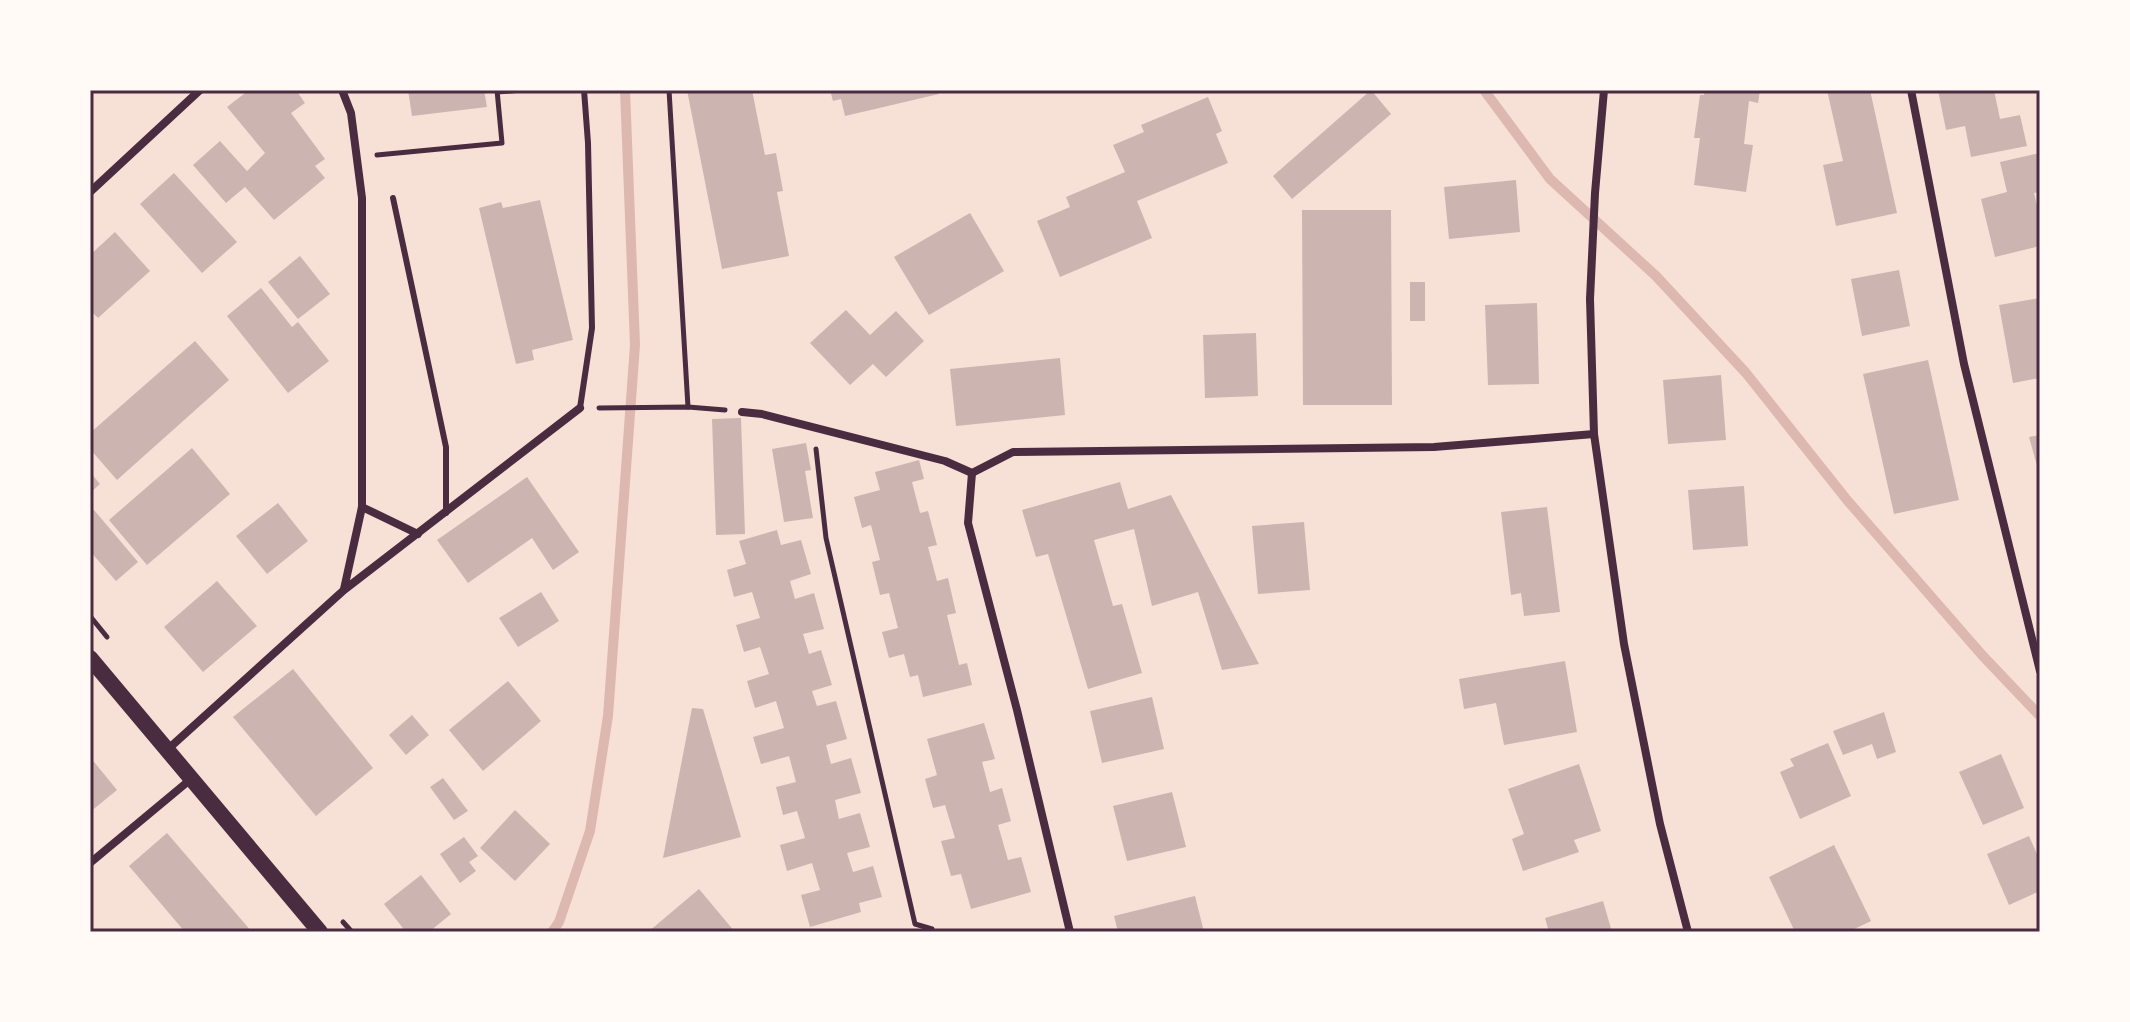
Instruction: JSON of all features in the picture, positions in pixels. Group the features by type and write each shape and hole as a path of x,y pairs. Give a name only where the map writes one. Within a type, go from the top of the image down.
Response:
{"main road":[{"path":"90,658 320,932"}],"street":[{"path":"90,192 200,90"},
{"path":"342,90 351,113 362,198 362,507 344,590"},
{"path":"1604,90 1590,299 1594,434 1624,644 1657,810 1688,932"},
{"path":"1911,90 1964,364 2040,671"},
{"path":"166,750 344,590 580,408"},
{"path":"742,412 762,414 945,461 972,473"},
{"path":"972,473 1013,452 1434,447 1594,434"},
{"path":"972,473 968,523 1021,725 1070,932"},
{"path":"362,507 418,534"},
{"path":"90,863 191,779"}],"lane":[{"path":"580,408 592,328 584,90"},
{"path":"393,198 446,447 446,513"}],"path":[{"path":"357,157 502,143 497,91 522,90"},
{"path":"669,90 688,407"},
{"path":"595,408 688,407 742,412"},
{"path":"814,428 826,538 915,924 932,929"}],"building":[{"path":"249,90 296,90 305,103 291,113 325,159 315,166 325,178 274,220 245,187 226,203 193,165 220,141 247,171 265,153 227,107"},
{"path":"408,90 484,90 487,107 412,116"},
{"path":"687,90 752,90 765,155 776,153 783,191 777,192 789,256 722,269"},
{"path":"830,90 938,90 939,94 845,116 841,99 833,101"},
{"path":"1371,90 1391,114 1292,199 1273,176"},
{"path":"1705,90 1760,90 1758,103 1749,101 1744,144 1753,145 1746,192 1694,185 1700,138 1694,138 1700,95 1704,95"},
{"path":"1827,90 1870,90 1897,213 1836,226 1823,165 1843,161"},
{"path":"1938,90 1994,90 2000,119 2020,115 2027,146 1971,157 1965,126 1946,130"},
{"path":"1208,97 1222,131 1216,134 1228,163 1137,201 1152,238 1060,277 1037,221 1070,207 1066,197 1125,172 1113,145 1144,132 1141,125"},
{"path":"2040,153 2040,192 2034,193 2040,218 2040,246 1995,257 1981,199 2007,192 2000,162"},
{"path":"174,173 237,242 202,273 140,204"},
{"path":"1516,180 1520,232 1449,239 1444,187"},
{"path":"540,200 573,340 532,350 534,360 516,364 479,208 501,202 503,208"},
{"path":"1302,210 1391,210 1392,405 1303,405"},
{"path":"970,213 1004,271 929,315 894,257"},
{"path":"115,232 150,271 98,318 90,310 90,255"},
{"path":"300,256 330,294 298,319 268,282"},
{"path":"1899,270 1910,326 1862,336 1851,279"},
{"path":"1410,282 1425,282 1425,321 1410,321"},
{"path":"261,288 292,327 298,322 329,361 288,393 227,316"},
{"path":"2040,298 2040,378 2013,383 1999,305"},
{"path":"1537,303 1539,384 1488,385 1485,305"},
{"path":"846,310 870,335 896,311 924,341 886,377 873,364 850,385 810,343"},
{"path":"1256,333 1258,396 1205,398 1203,335"},
{"path":"195,341 229,380 117,480 90,449 90,433"},
{"path":"1060,358 1065,415 956,426 950,369"},
{"path":"1928,360 1959,500 1894,514 1863,374"},
{"path":"1721,375 1726,440 1668,444 1663,380"},
{"path":"741,418 745,534 716,535 712,419"},
{"path":"2040,435 2040,473 2039,473 2029,437"},
{"path":"806,443 811,470 805,471 813,518 784,522 772,449"},
{"path":"192,448 230,494 147,565 109,520"},
{"path":"919,460 924,479 912,482 920,513 928,511 937,545 928,547 937,581 948,578 956,613 947,615 959,665 967,663 972,685 923,697 918,675 910,677 904,654 889,658 882,632 898,628 889,593 880,595 872,562 880,560 871,525 862,528 854,497 880,490 875,472"},
{"path":"90,472 100,484 90,493"},
{"path":"527,477 579,552 553,570 532,538 468,583 437,540"},
{"path":"1120,482 1128,509 1171,495 1259,664 1222,670 1198,592 1152,606 1134,529 1094,540 1113,606 1122,604 1142,673 1088,689 1048,554 1036,557 1022,510"},
{"path":"1744,486 1748,546 1693,550 1688,490"},
{"path":"278,503 308,541 267,574 236,536"},
{"path":"1547,507 1560,612 1524,616 1521,593 1511,595 1501,512"},
{"path":"94,510 138,562 116,581 90,551 90,513"},
{"path":"1304,522 1310,590 1258,594 1252,526"},
{"path":"777,530 781,545 801,540 811,574 790,581 795,599 814,593 824,629 803,634 809,654 821,650 832,685 812,691 817,706 836,701 847,739 826,745 831,764 851,758 861,793 835,800 839,819 860,813 870,847 847,853 853,872 873,866 882,897 859,903 861,912 810,927 801,895 820,890 812,863 787,871 780,845 805,838 797,811 783,815 776,787 796,782 789,756 761,764 753,737 784,728 776,701 755,708 747,681 769,674 760,647 744,652 736,625 760,618 752,592 734,597 727,570 746,564 739,541"},
{"path":"217,581 257,626 203,672 164,627"},
{"path":"541,592 559,621 518,647 499,618"},
{"path":"1565,661 1577,732 1504,745 1496,703 1464,709 1459,679"},
{"path":"293,669 373,768 316,816 233,717"},
{"path":"508,681 541,721 483,771 449,730"},
{"path":"1152,697 1164,749 1102,763 1090,711"},
{"path":"692,708 703,709 741,837 663,858"},
{"path":"1884,712 1896,752 1877,759 1872,744 1843,755 1833,731"},
{"path":"412,715 429,735 406,755 389,735"},
{"path":"984,723 995,759 982,762 990,792 1002,788 1011,821 998,825 1008,860 1021,857 1031,892 971,909 961,874 951,876 941,841 955,838 945,805 933,808 925,779 937,775 927,739"},
{"path":"1828,743 1851,796 1800,819 1780,772 1794,766 1790,759"},
{"path":"2001,754 2024,808 1983,825 1959,772"},
{"path":"90,757 117,790 90,812"},
{"path":"1579,764 1601,831 1574,840 1579,852 1523,871 1512,839 1524,834 1508,789"},
{"path":"443,778 468,811 454,820 430,787"},
{"path":"1172,792 1186,847 1127,861 1113,806"},
{"path":"515,810 550,844 515,881 480,848"},
{"path":"167,833 252,932 185,932 129,866"},
{"path":"2029,836 2040,861 2040,891 2009,905 1987,854"},
{"path":"464,837 478,856 469,862 476,871 460,883 440,854"},
{"path":"1834,845 1871,921 1848,932 1795,932 1769,877"},
{"path":"421,875 451,914 429,932 406,932 384,904"},
{"path":"699,889 735,932 648,932"},
{"path":"1195,896 1204,932 1118,932 1114,916"},
{"path":"1603,901 1612,932 1549,932 1545,918"}],"waterway":[{"path":"552,932 559,922 590,831 608,716 635,345 625,90"},
{"path":"1484,90 1550,179 1656,276 1746,373 1847,500 1982,655 2040,716"}]}
